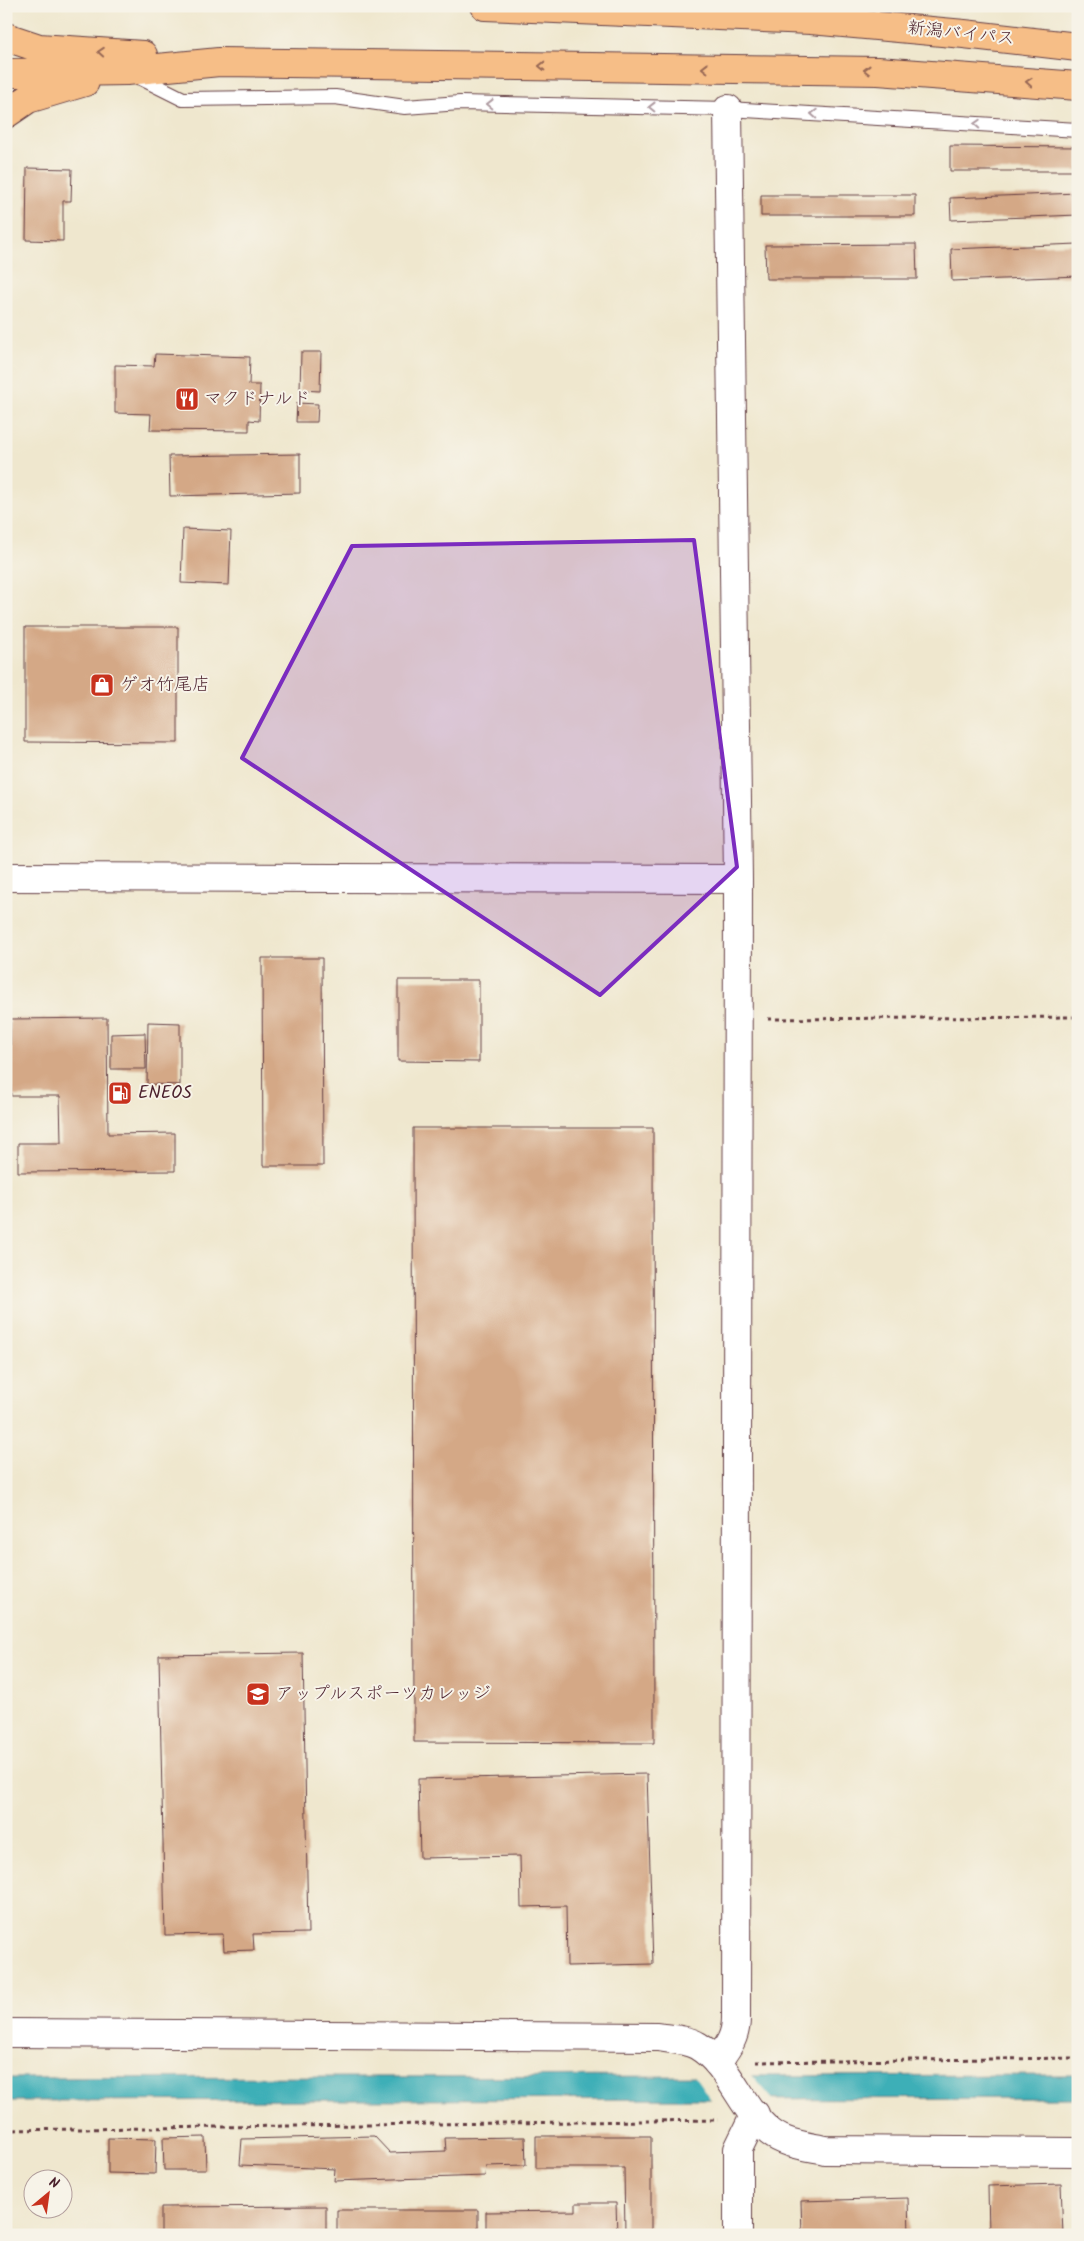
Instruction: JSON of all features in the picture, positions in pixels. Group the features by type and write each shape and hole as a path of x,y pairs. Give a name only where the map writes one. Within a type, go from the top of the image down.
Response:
{"highway":[{"name":"新潟バイパス","path":"485,6 811,20 1078,47"},
{"path":"6,37 39,48 219,62 878,70 1078,86"},
{"path":"6,73 127,72 219,62"},
{"path":"6,114 28,99 127,72"}],"street":[{"path":"719,2066 736,2032 738,879 728,101"},
{"path":"6,877 738,879"},
{"path":"6,2033 656,2037 680,2040 698,2045 719,2066 751,2110 770,2132 794,2144 825,2150 1078,2152"},
{"path":"738,2235 738,2149 751,2110"}],"lane":[{"path":"127,72 183,99 335,97 405,107 460,103 728,101 1078,130"}],"path":[{"path":"738,1020 1078,1017"},
{"path":"719,2066 1078,2058"},
{"path":"6,2130 720,2120 751,2110"}],"highlighted area":[{"path":"694,540 737,867 600,995 242,758 352,546"}],"water":[{"path":"1078,2075 1078,2098 6,2101 6,2078"}],"pier":[{"path":"693,2074 751,2074 773,2100 712,2101"}],"building":[{"path":"950,146 1078,147 1078,171 950,171"},
{"path":"27,168 72,169 71,201 63,201 63,241 26,240"},
{"path":"1078,193 1078,215 951,220 950,198"},
{"path":"761,195 915,195 915,216 761,216"},
{"path":"916,244 917,279 766,279 765,245"},
{"path":"1078,244 1078,276 952,281 951,249"},
{"path":"301,352 321,352 320,391 300,390"},
{"name":"マクドナルド","path":"155,354 250,357 249,385 260,385 259,421 249,420 249,431 150,430 151,414 115,413 115,365 154,366"},
{"path":"297,403 318,404 317,422 296,422"},
{"path":"300,454 300,493 170,496 169,456"},
{"path":"183,529 231,531 229,585 181,583"},
{"name":"ゲオ竹尾店","path":"25,627 178,627 178,743 25,742"},
{"path":"262,958 322,958 323,1166 263,1166"},
{"path":"398,980 479,980 479,1062 398,1061"},
{"path":"107,1018 108,1134 175,1133 175,1171 18,1172 18,1143 61,1143 60,1096 11,1096 10,1019"},
{"path":"148,1022 180,1023 180,1085 147,1084"},
{"path":"145,1033 146,1069 111,1069 111,1034"},
{"path":"413,1128 653,1128 654,1743 414,1742"},
{"path":"303,1653 308,1933 253,1934 254,1950 224,1951 223,1934 165,1935 159,1655"},
{"path":"647,1774 653,1964 567,1966 566,1906 521,1907 520,1856 420,1858 418,1779"},
{"path":"374,2136 390,2153 446,2151 445,2138 525,2137 526,2165 486,2166 485,2176 334,2181 335,2169 240,2165 242,2139"},
{"path":"536,2136 651,2136 651,2235 625,2235 624,2168 536,2168"},
{"path":"205,2137 206,2170 164,2170 163,2138"},
{"path":"108,2138 156,2139 155,2174 108,2173"},
{"path":"1061,2184 1063,2235 989,2235 988,2186"},
{"path":"908,2198 909,2235 802,2235 801,2201"},
{"path":"576,2203 616,2203 617,2235 486,2235 486,2212 576,2211"},
{"path":"326,2206 326,2235 161,2235 161,2207"},
{"path":"337,2210 478,2210 478,2235 337,2235"}],"place":[{"name":"マクドナルド","path":"187,399"},
{"name":"ゲオ竹尾店","path":"102,685"},
{"name":"ENEOS","path":"120,1093"},
{"name":"アップルスポーツカレッジ","path":"258,1694"}]}
